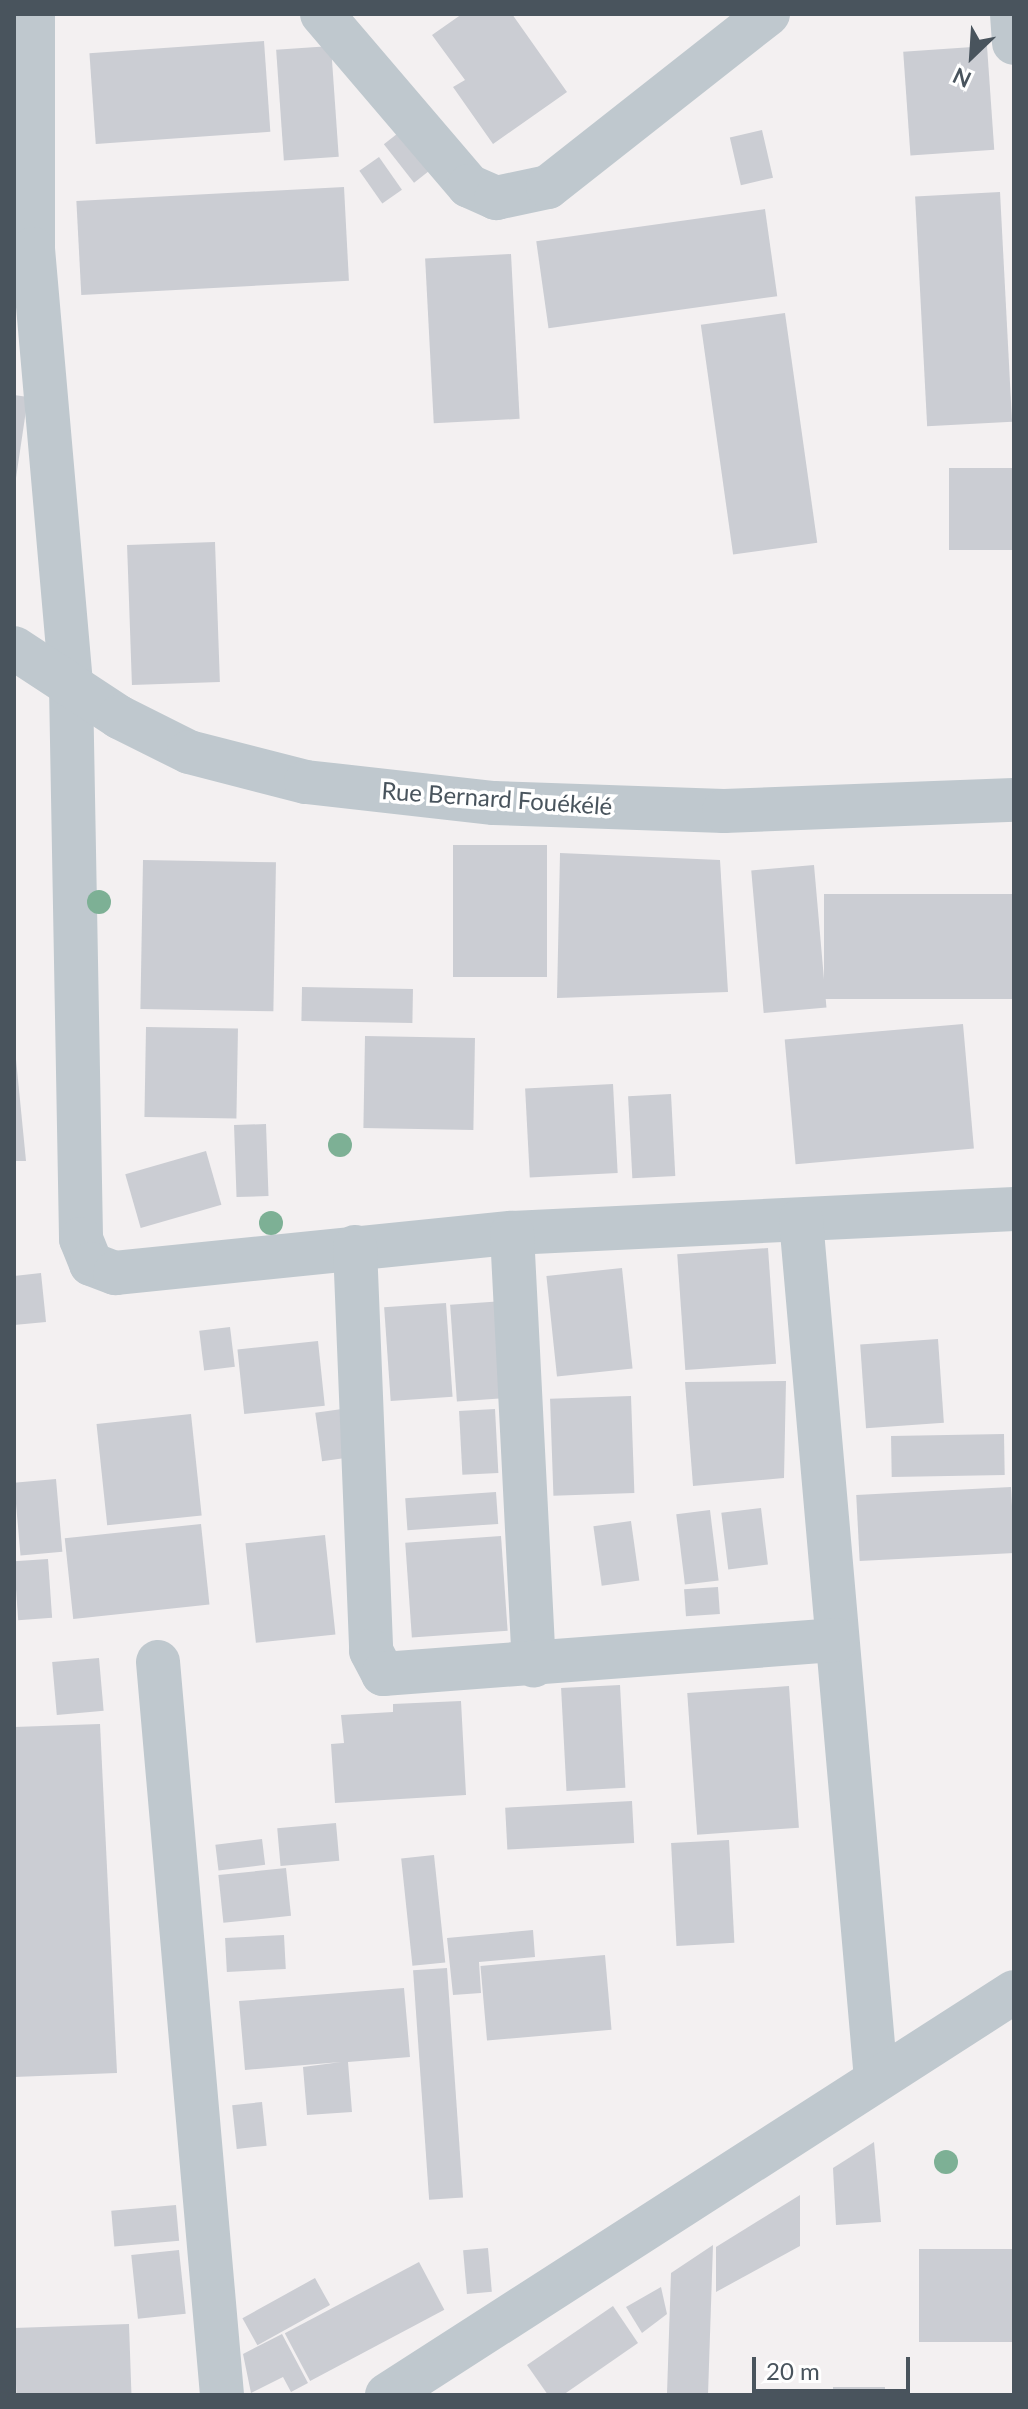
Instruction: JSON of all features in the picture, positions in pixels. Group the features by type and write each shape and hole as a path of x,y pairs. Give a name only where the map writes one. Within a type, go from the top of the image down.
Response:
{"street":[{"path":"33,14 33,249 71,686 81,1239 91,1264 115,1273 512,1233 1014,1209"},
{"path":"322,14 469,186 496,198 548,187 768,14"},
{"path":"1012,14 1014,43"},
{"name":"Rue Bernard Fouékélé","path":"14,648 71,686 189,752 306,782 494,803 724,811 1014,800"},
{"path":"801,1220 876,2079"},
{"path":"512,1233 534,1665"},
{"path":"355,1247 371,1651 383,1674 837,1640"},
{"path":"158,1662 222,2395"},
{"path":"387,2395 1014,1992"}],"building":[{"path":"462,14 512,14 567,92 493,144 453,87 465,80 432,35"},
{"path":"264,41 270,132 96,144 89,53"},
{"path":"331,46 339,157 284,161 276,50"},
{"path":"987,46 994,150 910,156 903,52"},
{"path":"402,130 432,169 414,183 384,144"},
{"path":"762,130 773,178 741,185 730,137"},
{"path":"379,157 402,190 382,204 359,171"},
{"path":"344,187 349,281 81,295 76,201"},
{"path":"1000,192 1012,422 927,426 915,196"},
{"path":"765,209 777,296 548,328 536,241"},
{"path":"511,254 520,419 434,423 425,259"},
{"path":"785,313 817,543 733,555 701,325"},
{"path":"14,395 28,397 16,478 14,478"},
{"path":"949,468 1014,468 1014,550 949,550"},
{"path":"215,542 220,682 132,685 127,545"},
{"path":"453,845 547,845 547,977 453,977"},
{"path":"560,853 720,860 728,992 557,998"},
{"path":"143,860 276,862 273,1011 140,1009"},
{"path":"814,865 826,1007 764,1013 751,870"},
{"path":"824,894 1014,894 1014,999 824,999"},
{"path":"302,987 413,989 412,1023 301,1021"},
{"path":"963,1024 974,1149 796,1164 785,1040"},
{"path":"146,1027 238,1029 236,1119 144,1117"},
{"path":"365,1036 475,1038 473,1130 363,1128"},
{"path":"14,1039 26,1161 14,1161"},
{"path":"613,1084 618,1173 530,1177 525,1089"},
{"path":"671,1094 675,1176 632,1178 628,1096"},
{"path":"266,1124 269,1196 237,1197 234,1125"},
{"path":"206,1151 221,1205 141,1228 125,1174"},
{"path":"768,1248 776,1364 685,1370 677,1254"},
{"path":"622,1268 633,1368 557,1376 546,1276"},
{"path":"41,1273 46,1322 14,1325 14,1276"},
{"path":"504,1301 511,1398 457,1402 450,1305"},
{"path":"446,1303 453,1397 391,1401 384,1307"},
{"path":"230,1327 235,1367 204,1370 199,1331"},
{"path":"938,1339 944,1423 866,1428 860,1344"},
{"path":"318,1341 325,1406 244,1414 237,1349"},
{"path":"786,1381 784,1478 693,1486 685,1382"},
{"path":"631,1396 634,1493 553,1496 550,1399"},
{"path":"342,1409 349,1458 322,1461 315,1413"},
{"path":"495,1409 498,1473 462,1475 459,1411"},
{"path":"191,1414 202,1515 107,1525 97,1424"},
{"path":"1004,1434 1005,1475 892,1477 891,1436"},
{"path":"56,1479 62,1552 21,1555 14,1483"},
{"path":"1011,1487 1014,1553 860,1561 856,1495"},
{"path":"496,1492 498,1524 407,1530 405,1498"},
{"path":"761,1508 768,1565 728,1569 721,1513"},
{"path":"710,1510 719,1580 685,1585 676,1514"},
{"path":"631,1521 639,1580 602,1586 593,1526"},
{"path":"201,1524 209,1605 73,1619 65,1538"},
{"path":"325,1535 335,1634 256,1643 245,1543"},
{"path":"501,1536 508,1631 412,1637 405,1543"},
{"path":"48,1559 52,1618 18,1620 14,1561"},
{"path":"718,1587 720,1614 686,1616 684,1589"},
{"path":"99,1658 104,1711 57,1715 52,1662"},
{"path":"620,1685 625,1788 566,1791 561,1688"},
{"path":"789,1686 799,1828 697,1835 687,1693"},
{"path":"461,1701 466,1795 335,1803 331,1744 344,1743 341,1715 393,1712 393,1704"},
{"path":"100,1724 117,2073 14,2077 14,1727"},
{"path":"632,1801 634,1843 507,1850 505,1808"},
{"path":"336,1823 339,1861 281,1866 277,1828"},
{"path":"262,1839 265,1865 219,1871 215,1845"},
{"path":"729,1840 734,1943 676,1946 671,1843"},
{"path":"434,1855 445,1962 412,1966 401,1858"},
{"path":"286,1868 291,1916 223,1923 218,1875"},
{"path":"533,1930 535,1957 479,1962 481,1993 453,1995 447,1938"},
{"path":"284,1935 286,1969 227,1972 225,1938"},
{"path":"605,1955 612,2030 487,2041 480,1966"},
{"path":"447,1968 463,2197 429,2200 413,1970"},
{"path":"404,1988 410,2057 348,2062 352,2112 307,2115 303,2067 341,2062 245,2070 239,2001"},
{"path":"262,2102 267,2146 237,2149 232,2105"},
{"path":"874,2142 881,2222 836,2225 833,2168"},
{"path":"800,2195 800,2246 716,2292 716,2247"},
{"path":"176,2205 179,2241 114,2247 111,2211"},
{"path":"713,2245 708,2395 667,2394 671,2273"},
{"path":"488,2248 492,2292 467,2294 463,2250"},
{"path":"919,2249 1014,2249 1014,2342 919,2342"},
{"path":"179,2250 186,2314 138,2319 131,2255"},
{"path":"419,2262 444,2310 310,2381 285,2333"},
{"path":"315,2278 330,2305 257,2345 242,2318"},
{"path":"661,2287 667,2314 642,2333 626,2307"},
{"path":"613,2306 638,2343 563,2395 548,2395 527,2365"},
{"path":"129,2324 131,2395 16,2395 14,2328"},
{"path":"282,2334 308,2383 291,2392 283,2377 251,2393 243,2354"},
{"path":"833,2387 885,2387 885,2395 833,2395"}]}
